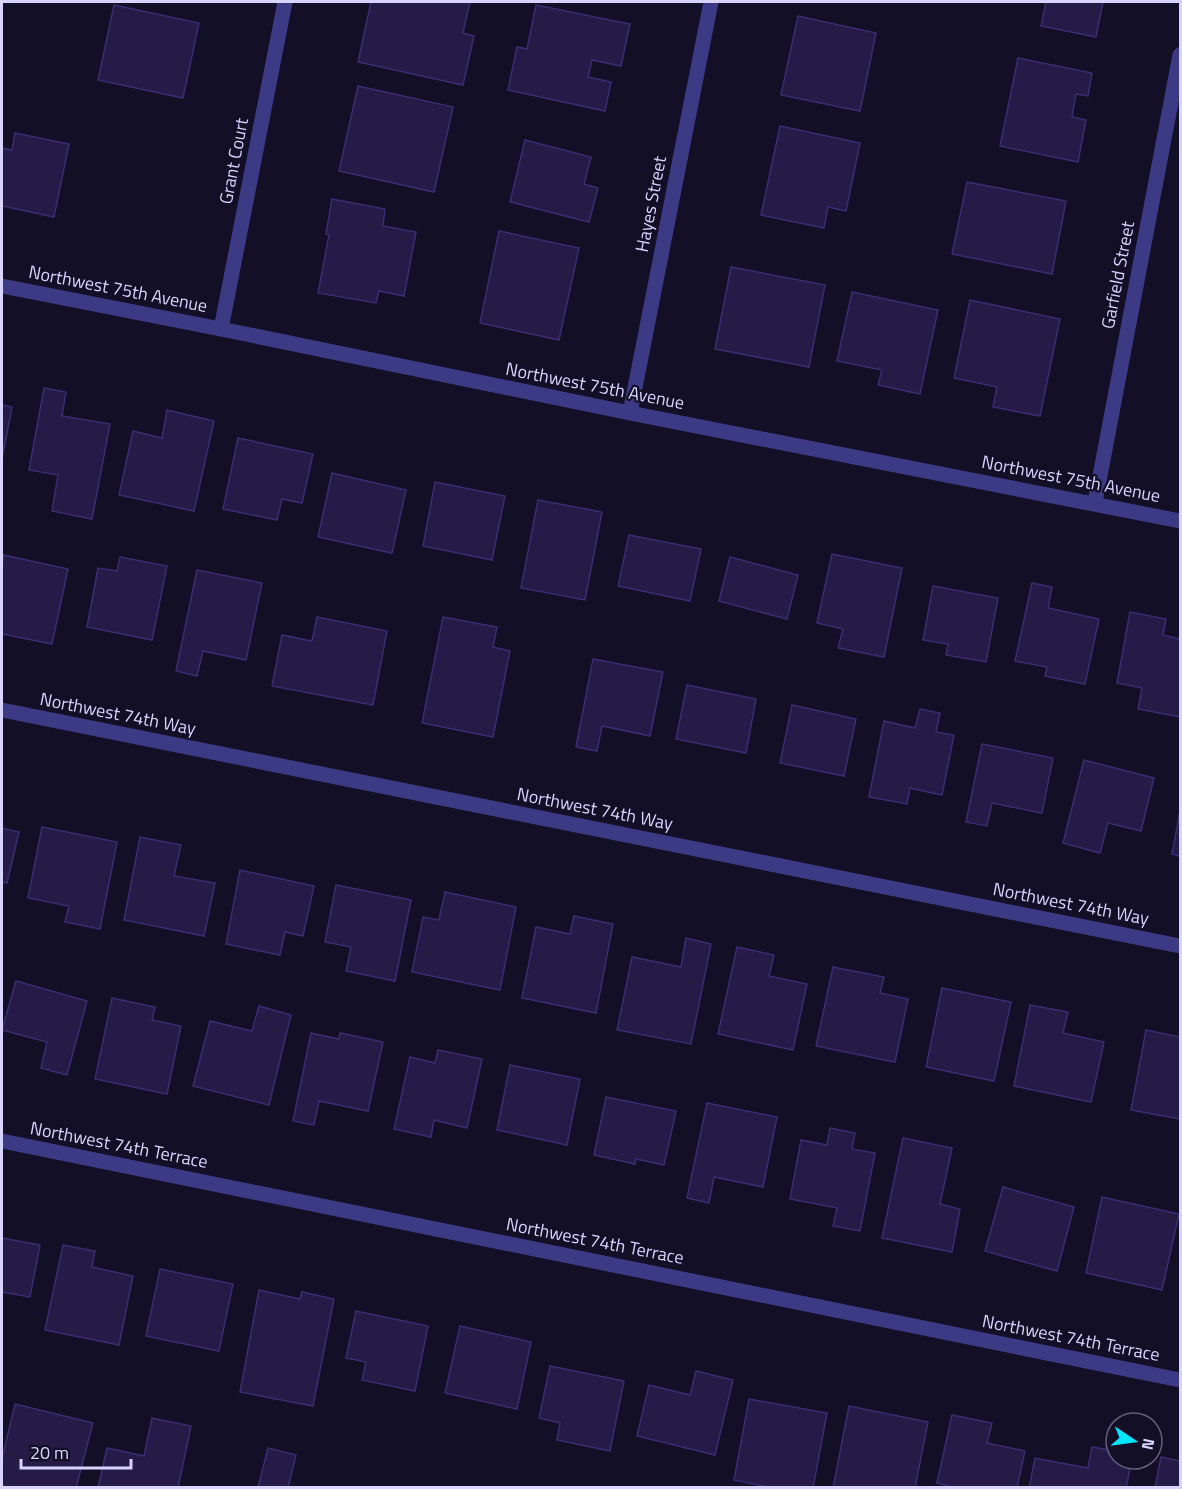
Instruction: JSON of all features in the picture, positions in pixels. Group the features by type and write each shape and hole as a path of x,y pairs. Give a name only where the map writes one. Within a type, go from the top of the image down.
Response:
{"street":[{"name":"Grant Court","path":"221,329 285,2"},
{"name":"Hayes Street","path":"630,413 711,2"},
{"name":"Garfield Street","path":"1095,502 1180,55"},
{"name":"Northwest 75th Avenue","path":"2,286 630,413 1095,502 1180,521"},
{"name":"Northwest 74th Way","path":"2,711 1180,946"},
{"name":"Northwest 74th Terrace","path":"2,1141 1180,1380"}],"building":[{"path":"371,2 470,2 463,33 474,36 463,85 358,62"},
{"path":"1046,2 1103,2 1096,37 1041,26"},
{"path":"114,5 199,23 183,98 98,80"},
{"path":"536,5 630,24 621,66 592,60 588,77 611,82 605,111 508,90 517,47 527,49"},
{"path":"798,16 876,33 860,111 781,95"},
{"path":"1018,58 1092,73 1088,96 1076,94 1072,117 1086,120 1078,162 1000,146"},
{"path":"358,86 453,107 434,192 339,171"},
{"path":"780,126 860,143 846,211 828,207 824,228 761,215"},
{"path":"15,133 69,144 54,217 2,206 2,148 12,150"},
{"path":"525,140 591,157 584,184 598,188 589,222 510,202"},
{"path":"967,182 1066,201 1052,274 952,254"},
{"path":"332,199 385,209 383,226 416,232 404,296 379,291 376,303 318,293 329,235 326,234"},
{"path":"499,231 579,248 559,340 480,323"},
{"path":"731,267 825,285 809,367 715,349"},
{"path":"852,292 938,310 920,394 878,385 882,370 837,361"},
{"path":"970,300 1060,319 1040,416 993,407 997,387 954,378"},
{"path":"44,388 66,392 62,416 110,424 92,519 52,511 58,475 29,470"},
{"path":"2,405 12,407 2,459"},
{"path":"167,410 214,421 194,511 119,495 133,431 162,438"},
{"path":"238,438 313,454 302,503 282,499 277,520 223,509"},
{"path":"332,473 406,490 392,553 318,537"},
{"path":"435,482 505,496 492,560 423,546"},
{"path":"538,500 602,512 585,600 521,588"},
{"path":"629,535 701,549 690,601 618,586"},
{"path":"832,554 902,568 884,657 838,648 843,629 817,623"},
{"path":"4,555 68,569 52,644 2,634"},
{"path":"120,557 167,566 152,640 87,627 98,568 117,571"},
{"path":"730,557 798,575 787,619 719,601"},
{"path":"197,570 262,583 246,660 203,651 197,676 176,671"},
{"path":"1032,583 1052,587 1048,608 1099,619 1085,684 1045,676 1047,667 1015,661"},
{"path":"933,586 998,598 986,662 946,655 948,644 923,640"},
{"path":"1130,612 1166,619 1163,635 1180,639 1180,717 1138,709 1142,688 1117,683"},
{"path":"317,617 387,631 373,705 272,686 282,635 312,641"},
{"path":"443,617 497,627 493,647 510,651 493,737 422,723"},
{"path":"593,659 663,672 650,736 602,726 597,751 576,747"},
{"path":"687,685 756,699 746,753 676,739"},
{"path":"792,705 856,719 844,776 780,763"},
{"path":"920,709 940,713 936,732 954,735 942,795 910,788 907,804 869,797 884,721 915,728"},
{"path":"982,744 1053,758 1042,813 992,803 987,826 966,822"},
{"path":"1084,760 1154,778 1141,831 1108,823 1100,853 1063,843"},
{"path":"1180,811 1180,856 1172,854"},
{"path":"42,827 117,842 100,929 65,922 69,906 28,898"},
{"path":"2,828 19,832 7,883 2,882"},
{"path":"140,837 181,845 174,876 215,883 204,936 124,920"},
{"path":"240,870 314,886 303,936 285,932 280,955 226,944"},
{"path":"336,885 411,900 395,981 346,971 351,947 325,942"},
{"path":"445,892 516,907 500,990 412,972 423,917 439,920"},
{"path":"574,916 613,924 596,1013 522,998 536,927 570,934"},
{"path":"686,938 711,944 691,1044 617,1030 632,957 681,967"},
{"path":"737,947 774,955 769,976 807,984 793,1050 718,1034"},
{"path":"833,967 884,977 880,993 908,999 895,1062 816,1046"},
{"path":"16,981 87,1001 67,1075 41,1068 47,1042 2,1030"},
{"path":"942,988 1011,1002 994,1081 926,1067"},
{"path":"112,998 155,1007 152,1020 181,1026 167,1094 95,1079"},
{"path":"1030,1005 1068,1012 1063,1033 1104,1042 1091,1102 1014,1086"},
{"path":"259,1006 291,1015 269,1105 193,1086 210,1021 252,1031"},
{"path":"1146,1030 1180,1037 1180,1119 1131,1110"},
{"path":"311,1033 339,1039 340,1033 383,1042 368,1111 319,1101 314,1125 293,1121"},
{"path":"438,1050 482,1059 467,1128 434,1120 431,1137 394,1129 410,1057 435,1063"},
{"path":"510,1065 580,1079 567,1145 497,1130"},
{"path":"606,1097 676,1111 664,1165 636,1159 635,1164 594,1155"},
{"path":"707,1103 777,1117 763,1187 714,1177 709,1203 687,1198"},
{"path":"830,1128 855,1133 852,1149 875,1153 860,1231 833,1226 837,1208 790,1199 801,1140 827,1145"},
{"path":"903,1138 952,1148 940,1204 960,1209 952,1252 882,1238"},
{"path":"1003,1187 1074,1207 1057,1271 985,1251"},
{"path":"1102,1197 1179,1214 1162,1290 1086,1273"},
{"path":"2,1238 40,1245 30,1297 2,1292"},
{"path":"63,1245 95,1251 92,1267 133,1276 119,1345 45,1330"},
{"path":"160,1269 233,1284 219,1351 146,1336"},
{"path":"259,1290 300,1299 302,1292 334,1299 313,1406 240,1392"},
{"path":"356,1311 428,1326 415,1391 362,1380 366,1362 346,1358"},
{"path":"460,1326 531,1342 517,1409 445,1393"},
{"path":"550,1366 624,1381 610,1451 557,1440 560,1423 539,1418"},
{"path":"696,1371 733,1380 715,1455 637,1436 649,1385 690,1395"},
{"path":"749,1399 827,1413 813,1488 773,1488 734,1480"},
{"path":"15,1404 93,1423 76,1488 2,1488 2,1459"},
{"path":"849,1406 928,1422 915,1488 833,1488"},
{"path":"952,1415 992,1423 987,1443 1025,1451 1017,1488 956,1488 937,1483"},
{"path":"152,1418 191,1426 178,1488 98,1488 107,1448 144,1456"},
{"path":"1092,1447 1104,1449 1104,1471 1130,1471 1126,1488 1029,1488 1035,1458 1088,1468"},
{"path":"268,1448 296,1455 288,1488 258,1488"},
{"path":"1164,1458 1180,1461 1180,1488 1155,1488 1158,1471 1164,1471"}]}
